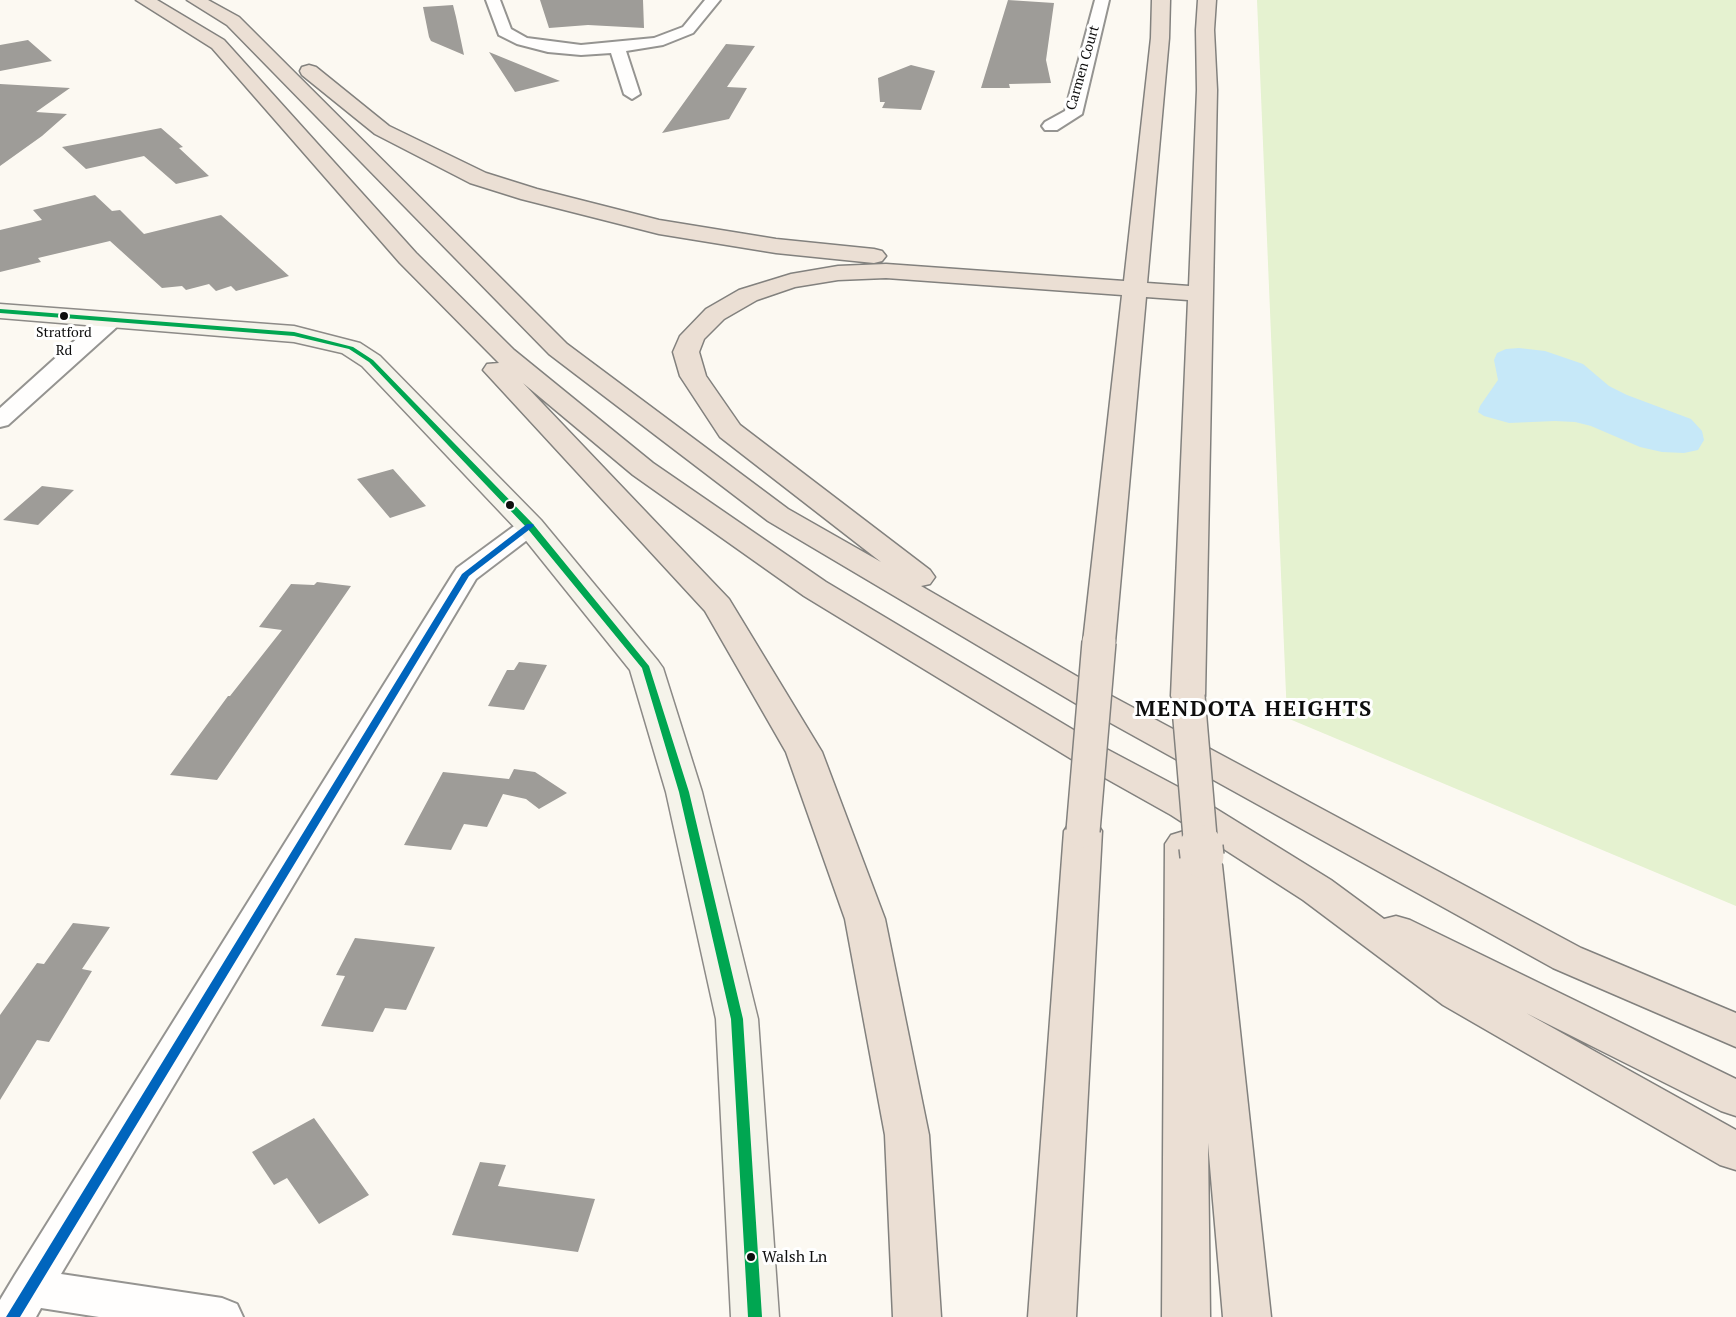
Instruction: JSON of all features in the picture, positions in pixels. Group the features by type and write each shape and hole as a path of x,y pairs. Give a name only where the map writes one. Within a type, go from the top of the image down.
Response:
{"highway":[{"path":"145,0 218,44 408,258 505,355 634,461 815,589 1085,752 1184,806 1317,890 1458,994 1736,1152"},
{"path":"196,0 275,44 382,130 478,178 555,203 659,227 776,246 1201,288"},
{"path":"1052,1317 1083,831 1099,642 1160,38 1161,0"},
{"path":"1171,0 1174,33 1190,87 1201,288 1188,696 1193,850 1186,1317"},
{"path":"1198,0 1205,30"},
{"path":"1190,87 1205,30 1207,0"},
{"path":"233,21 558,349 778,515 1092,699 1567,958 1736,1031"},
{"path":"408,258 462,334 718,606 804,752 865,919 907,1135 916,1317"},
{"path":"1092,699 967,615 730,431 693,376 686,352 693,336 715,314 748,295 790,281 838,273 886,271 1136,283"},
{"path":"1193,850 1247,1317"},
{"path":"1317,890 1736,1099"},
{"path":"1055,1257 1058,1317"}],"street":[{"path":"494,0 504,32 522,41 548,47 581,50 657,42 687,30 713,0"},
{"name":"Carmen Court","path":"1051,126 1073,114 1102,0"},
{"path":"617,48 632,94"},
{"path":"0,311 294,334 351,348 370,361 530,526 646,668 684,792 737,1019 755,1317"},
{"path":"0,420 111,320"},
{"path":"222,1317 21,1303 466,574 530,526"}],"green space":[{"path":"1257,0 1736,0 1736,906 1287,718"}],"water":[{"path":"1506,349 1545,351 1583,364 1609,386 1691,419 1702,431 1704,440 1698,450 1684,453 1662,452 1640,447 1591,426 1575,422 1509,423 1484,416 1478,412 1498,380 1494,360 1497,353"}],"building":[{"path":"540,0 643,0 644,28 588,25 549,28"},
{"path":"1008,0 1054,3 1046,60 1051,83 1009,84 1010,88 981,88"},
{"path":"453,5 464,55 431,41 429,37 423,7"},
{"path":"28,40 52,61 0,71 0,45"},
{"path":"726,44 755,46 727,87 747,88 729,119 662,133"},
{"path":"489,52 560,81 515,92"},
{"path":"911,65 935,71 921,110 882,108 885,102 880,102 878,78"},
{"path":"0,84 70,88 36,112 67,114 42,136 0,166"},
{"path":"161,128 183,147 179,148 209,176 176,184 144,156 86,169 62,147"},
{"path":"95,195 112,211 120,210 144,234 221,215 289,276 236,291 231,286 216,291 209,284 186,290 182,286 162,288 110,241 38,258 41,262 0,272 0,230 42,220 33,210"},
{"path":"393,469 426,506 390,518 357,479"},
{"path":"42,486 74,490 38,525 3,520"},
{"path":"317,582 351,586 217,780 170,775 228,696 282,630 259,627 291,584 314,585"},
{"path":"519,662 547,665 524,710 488,706 507,670 514,670"},
{"path":"514,769 535,772 567,793 539,809 526,799 503,794 487,827 464,824 451,850 404,845 443,772 509,779"},
{"path":"73,923 110,927 82,969 92,971 49,1042 37,1040 0,1100 0,1015 37,963 44,964"},
{"path":"355,938 435,947 406,1010 385,1008 373,1032 321,1026 345,976 336,975"},
{"path":"314,1118 369,1195 319,1224 287,1178 274,1185 252,1152"},
{"path":"480,1162 506,1165 498,1186 595,1199 578,1252 452,1235"}],"transit line":[{"path":"0,311 294,334 351,348 371,361 530,526 646,668 684,792 737,1019 755,1317"},
{"path":"13,1317 466,574 530,526"}],"place":[{"name":"Stratford Rd","path":"64,316"},
{"name":"Walsh Ln","path":"751,1257"}],"district":[{"name":"MENDOTA HEIGHTS","path":"1254,710"}]}
